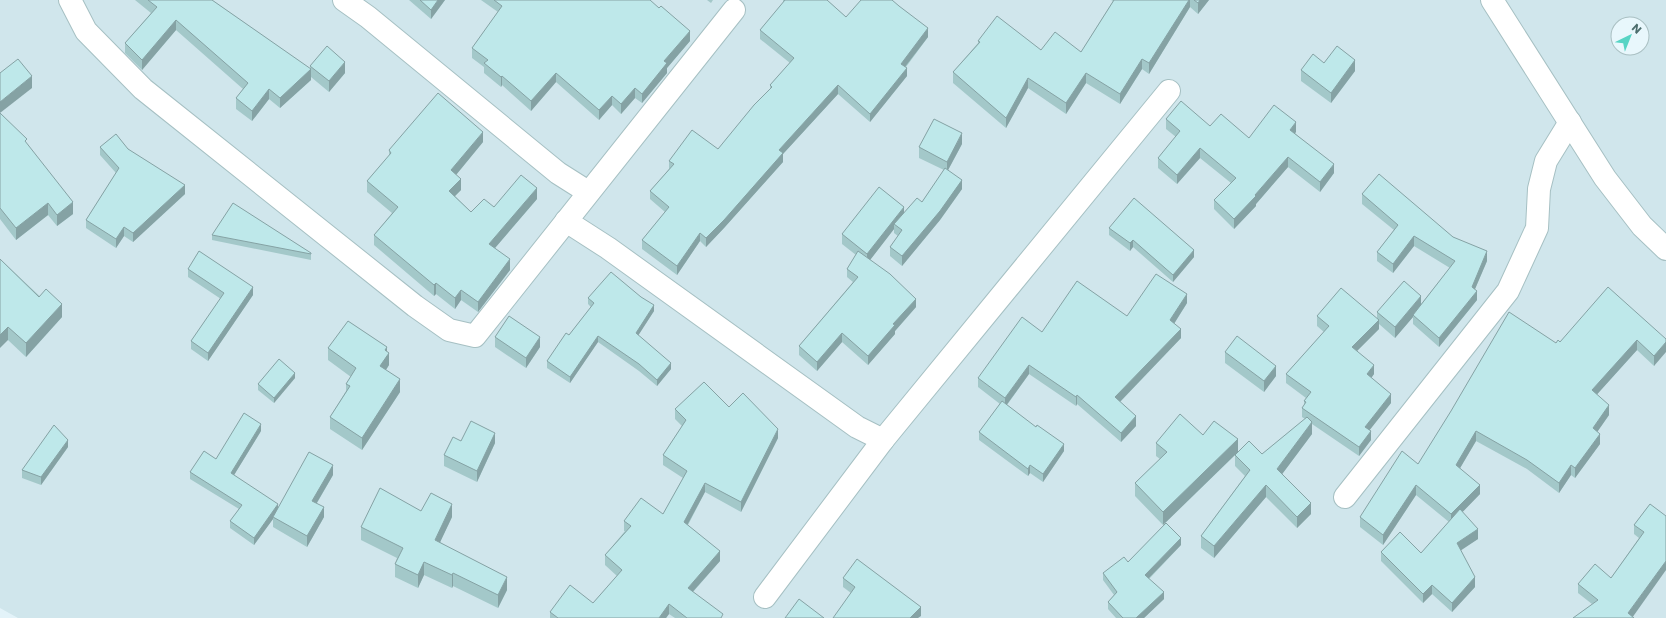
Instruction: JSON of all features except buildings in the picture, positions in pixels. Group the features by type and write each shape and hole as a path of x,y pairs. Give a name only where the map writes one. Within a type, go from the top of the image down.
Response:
{"street":[{"path":"70,0 86,31 143,89 415,306 449,330 475,336 734,10"},
{"path":"344,0 368,17 558,173 588,192"},
{"path":"1492,0 1605,178 1642,226 1666,249"},
{"path":"765,597 882,440 1169,92"},
{"path":"1345,497 1508,291 1537,228 1539,189 1546,161 1570,122"},
{"path":"566,221 608,248 857,427 882,440"}],"shaded area":[{"path":"0,0 1666,0 1666,618 18,618 0,608"}]}
